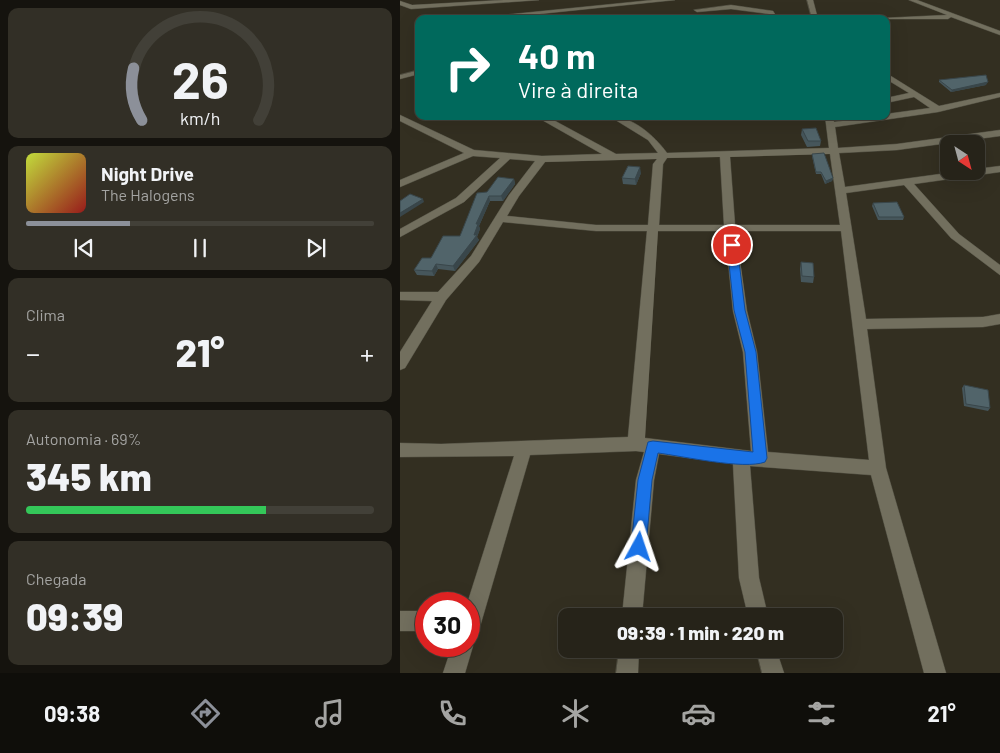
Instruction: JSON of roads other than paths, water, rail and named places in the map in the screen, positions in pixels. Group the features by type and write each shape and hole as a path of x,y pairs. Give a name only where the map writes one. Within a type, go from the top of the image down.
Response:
{"street":[{"path":"400,2 413,10 536,0"},
{"path":"510,15 672,0"},
{"path":"810,0 814,15"},
{"path":"913,0 1000,33"},
{"path":"702,15 695,8 753,8 771,12 772,15"},
{"path":"890,18 956,16"},
{"path":"400,77 415,73"},
{"path":"890,77 938,109"},
{"path":"890,100 917,94"},
{"path":"890,115 938,109 1000,95"},
{"path":"400,118 472,153 506,158 542,159 833,152 897,147 1000,133"},
{"path":"411,124 418,120"},
{"path":"546,120 614,157"},
{"path":"620,120 651,138 664,156"},
{"path":"829,121 860,324 878,468 936,673"},
{"path":"400,184 472,153"},
{"path":"725,154 730,228 740,310 750,352 760,458"},
{"path":"633,608 645,480 644,446 658,164 664,156"},
{"path":"400,234 460,200 506,158"},
{"path":"400,364 441,297 475,260 502,219 514,195 542,159"},
{"path":"839,191 908,183 1000,168"},
{"path":"908,183 955,236 1000,271"},
{"path":"502,219 596,228 654,230 845,228"},
{"path":"400,296 441,297"},
{"path":"860,324 983,322 1000,319"},
{"path":"400,450 441,451 644,446 740,458 878,468"},
{"path":"480,592 524,449"},
{"path":"740,458 749,578 756,608"},
{"path":"400,621 415,621"},
{"path":"454,673 459,657"},
{"path":"627,673 628,658"},
{"path":"769,658 773,673"}]}
